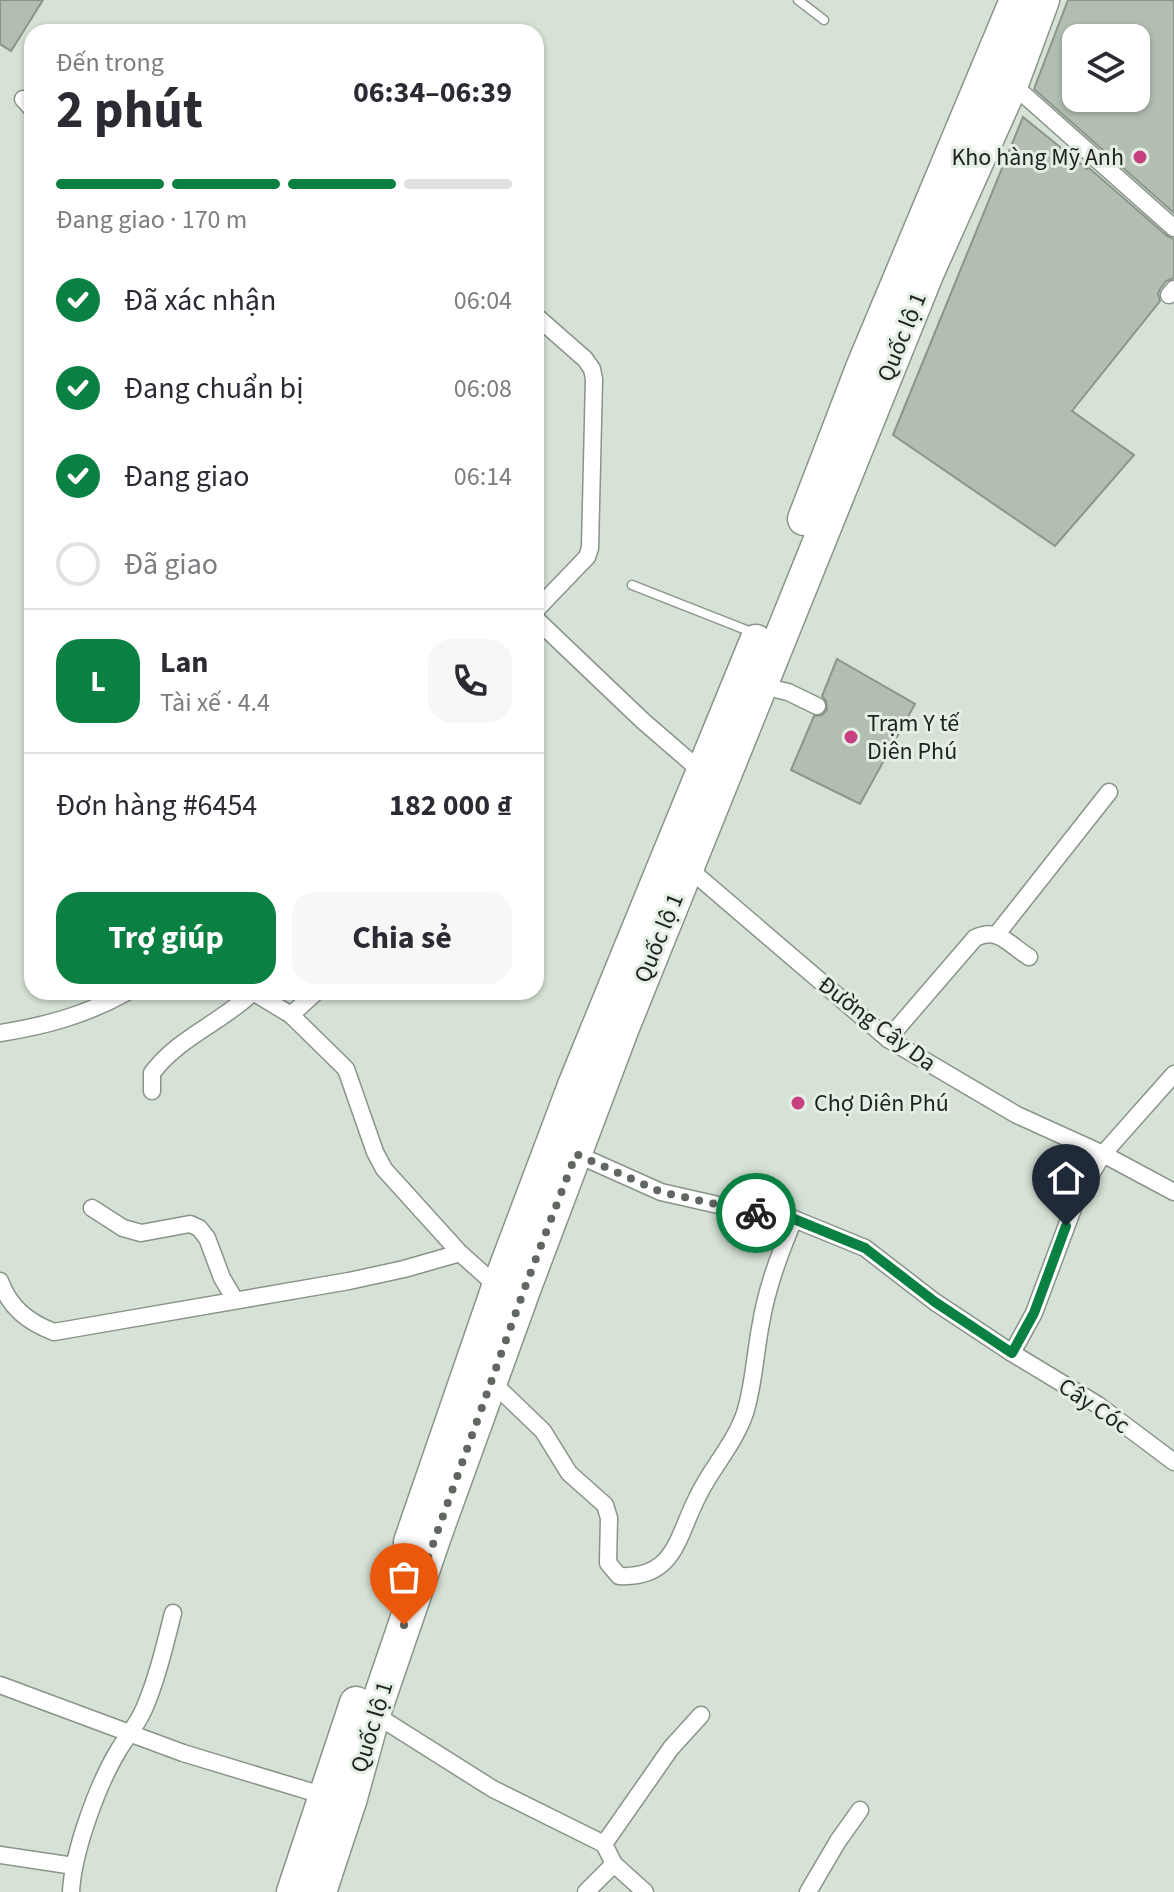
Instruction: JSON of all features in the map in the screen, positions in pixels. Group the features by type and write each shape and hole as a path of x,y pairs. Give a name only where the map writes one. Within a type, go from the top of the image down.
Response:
{"highway":[{"name":"Quốc lộ 1","path":"320,1892 351,1798 365,1709 498,1287 594,1035 759,635 862,368 1016,0"},
{"name":"Quốc lộ 1","path":"293,1892 325,1796 365,1709 435,1536 524,1290 687,867 928,272 1012,84 1043,0"}],"street":[{"path":"1012,84 1174,228"},
{"path":"544,323 592,369 595,403 590,548 587,557 544,602"},
{"path":"544,627 643,721 702,772"},
{"path":"762,686 788,692 817,706"},
{"path":"997,934 1109,792"},
{"name":"Đường Cây Da","path":"687,867 888,1039 1017,1115 1103,1154 1174,1192"},
{"path":"888,1039 966,947 983,934 997,934 1029,957"},
{"path":"0,1033 57,1022 111,1000"},
{"path":"152,1091 152,1073 169,1053 186,1038 245,1000"},
{"path":"266,1000 291,1015 346,1069 384,1169 460,1253 498,1287"},
{"path":"291,1015 307,1000"},
{"path":"1012,1353 1034,1313 1077,1198 1103,1154 1174,1074"},
{"name":"Cây Cóc","path":"576,1154 661,1192 794,1219 865,1248 935,1302 1098,1405 1174,1462"},
{"path":"92,1208 123,1228 141,1233 190,1224 199,1228 207,1238 215,1264 235,1300"},
{"path":"492,1382 543,1431 569,1473 605,1505 609,1518 607,1553 610,1567 619,1576 651,1572 667,1561 678,1544 698,1496 741,1423 755,1368 768,1289 794,1219"},
{"path":"0,1281 5,1295 23,1317 54,1332 390,1272 460,1253"},
{"path":"71,1892 74,1866 103,1784 119,1749 132,1734 145,1707 173,1613"},
{"path":"0,1685 183,1753 325,1796"},
{"path":"365,1709 493,1789 604,1844 614,1864 645,1892"},
{"path":"604,1844 671,1748 701,1715"},
{"path":"808,1892 860,1810"},
{"path":"0,1855 74,1866"},
{"path":"586,1892 614,1864"}],"lane":[{"path":"798,0 824,20"},
{"path":"632,585 759,635"}],"building":[{"path":"0,0 43,0 28,24 24,24 24,30 11,51 0,44"},
{"name":"Kho hàng Mỹ Anh","path":"1068,0 1174,0 1174,213 1034,89"},
{"path":"1023,117 1174,239 1174,278 1166,281 1158,294 1160,301 1072,411 1134,455 1055,546 893,435"},
{"name":"Trạm Y tế Diên Phú","path":"837,659 915,704 860,804 791,770 814,716 822,715 827,710 822,696"}],"way so far":[{"path":"404,1625 576,1154 661,1192 756,1213"}],"place":[{"name":"Kho hàng Mỹ Anh","path":"1140,157"},
{"name":"Trạm Y tế Diên Phú","path":"851,737"},
{"name":"Chợ Diên Phú","path":"798,1103"}],"route":[{"path":"756,1213 794,1219 865,1248 935,1302 1012,1353 1034,1313 1066,1226"}]}
